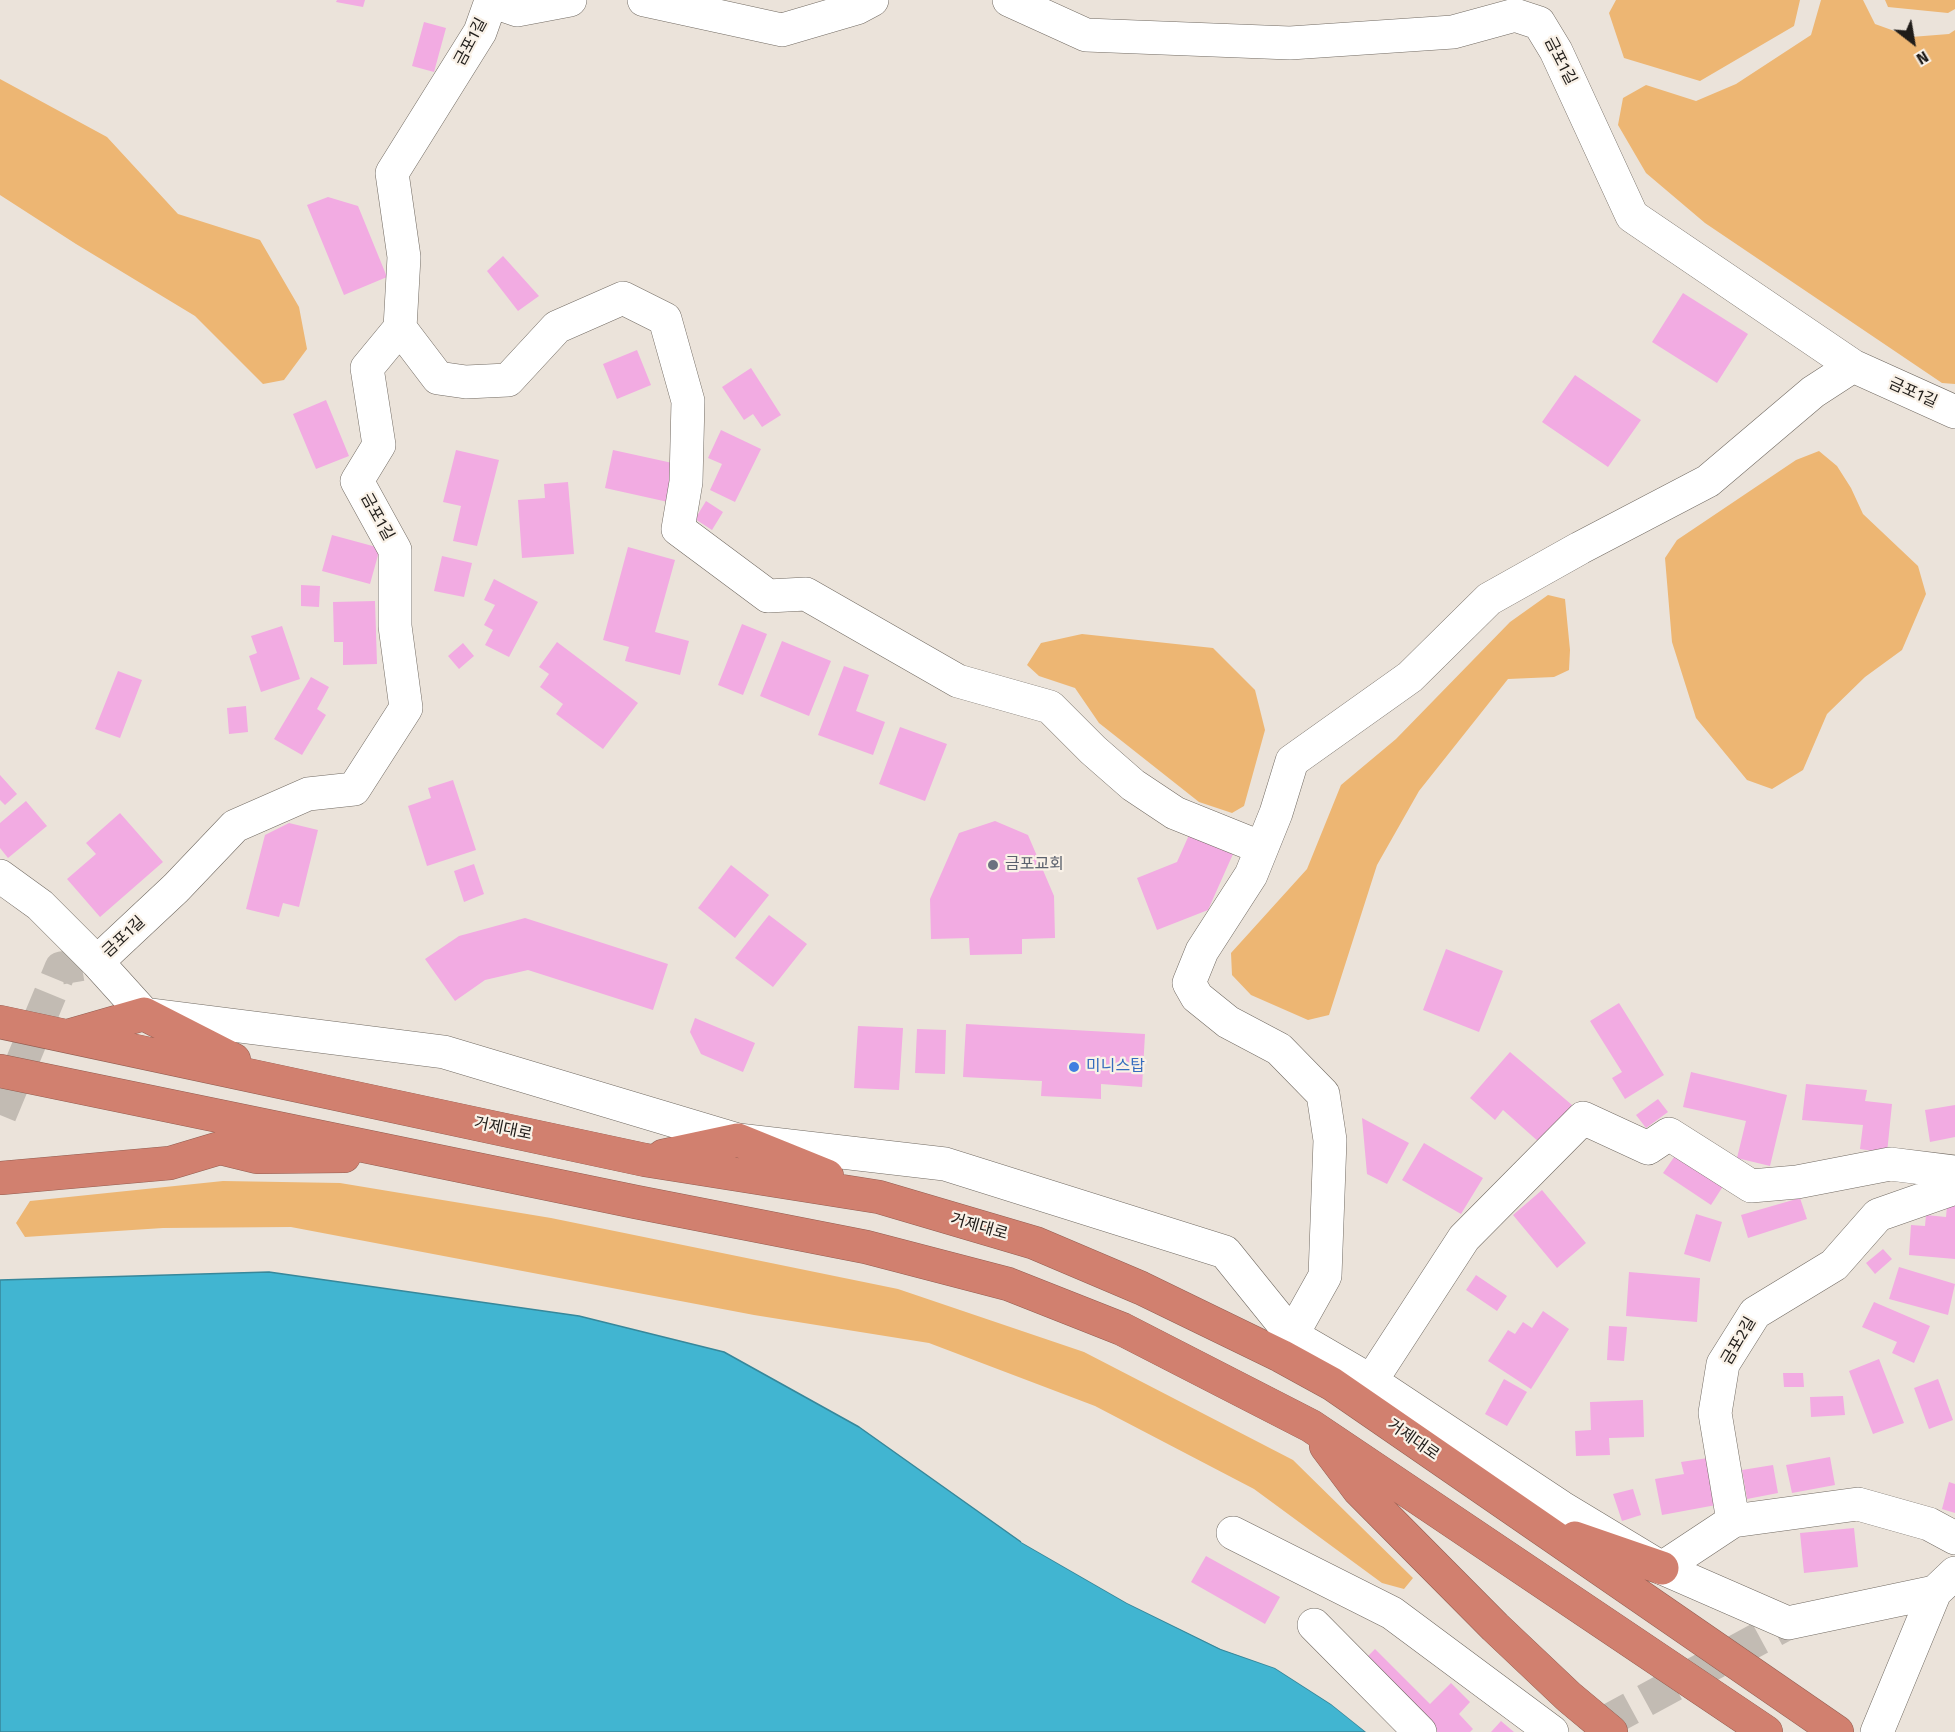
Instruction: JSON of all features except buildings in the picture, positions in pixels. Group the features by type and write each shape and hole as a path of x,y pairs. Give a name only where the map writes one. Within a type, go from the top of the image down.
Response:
{"highway":[{"path":"67,1036 144,1014 273,1080"},
{"name":"거제대로","path":"0,1022 645,1160 879,1197 1035,1243 1141,1288 1281,1356 1332,1384 1837,1732"},
{"path":"0,1071 866,1247 1008,1284 1122,1329 1311,1426 1766,1732"},
{"path":"0,1081 46,1081"},
{"path":"645,1160 738,1140 879,1197"},
{"path":"0,1177 170,1163 220,1148 257,1156 407,1155"},
{"path":"1141,1288 1292,1335 1332,1384"},
{"path":"1311,1426 1359,1490 1495,1627 1569,1697 1597,1730"},
{"path":"1535,1524 1662,1568"}],"street":[{"name":"금포1길","path":"97,962 176,888 235,826 308,794 354,789 406,708 395,626 395,550 357,481 379,445 367,368 400,328 404,257 392,173 480,32 489,1 517,10 570,0"},
{"path":"644,0 782,30 857,8 872,0"},
{"name":"금포1길","path":"1009,0 1086,35 1290,43 1453,32 1515,15 1539,23 1556,51 1632,216 1853,366 1955,412"},
{"path":"400,328 438,378 466,382 508,380 557,327 623,298 665,319 688,401 686,482 678,529 768,596 806,594 958,681 1050,707 1093,750 1133,785 1175,813 1262,849"},
{"path":"1292,1335 1325,1276 1330,1140 1323,1094 1279,1049 1228,1022 1197,997 1189,983 1202,951 1251,875 1276,813 1292,761 1410,677 1489,599 1708,481 1813,393 1853,366"},
{"path":"0,876 40,905 97,962 144,1014 444,1052 738,1140 945,1164 1225,1252 1292,1335 1371,1381 1561,1507 1662,1568 1788,1623 1945,1583"},
{"path":"1371,1381 1464,1238 1583,1118 1648,1148 1669,1134 1751,1186 1797,1182 1890,1164 1955,1172"},
{"name":"금포2길","path":"1733,1521 1715,1413 1723,1364 1755,1313 1834,1265 1878,1215 1955,1188"},
{"path":"1662,1568 1733,1521 1858,1504 1929,1524 1955,1538"},
{"path":"1233,1533 1392,1613 1552,1732"},
{"path":"1878,1732 1945,1583"},
{"path":"1314,1625 1420,1732"}],"shaded area":[{"path":"1616,0 1800,0 1794,26 1700,81 1624,58 1609,13"},
{"path":"1821,0 1863,0 1875,24 1911,37 1949,34 1955,30 1955,384 1942,383 1705,223 1646,173 1618,125 1623,98 1646,85 1696,101 1736,84 1811,35"},
{"path":"1885,0 1955,0 1955,9 1948,13 1888,7"},
{"path":"0,79 107,137 178,214 260,240 299,307 307,349 284,380 263,384 195,316 0,195"},
{"path":"1819,451 1837,466 1851,488 1863,514 1918,566 1926,594 1902,650 1865,677 1827,714 1803,770 1772,789 1747,780 1696,718 1672,642 1665,558 1677,540 1796,460"},
{"path":"1548,595 1565,599 1570,650 1569,670 1554,677 1508,679 1419,791 1377,865 1329,1015 1308,1020 1251,995 1232,975 1231,953 1307,869 1341,785 1396,739 1510,622"},
{"path":"1082,634 1213,648 1255,690 1265,730 1244,806 1232,813 1199,802 1099,723 1075,688 1039,676 1027,665 1041,643"},
{"path":"223,1181 340,1183 551,1218 898,1289 1084,1352 1293,1460 1413,1578 1404,1589 1382,1583 1254,1489 1095,1406 929,1343 754,1315 291,1227 163,1228 25,1237 16,1223 30,1201"}],"water":[{"path":"269,1272 579,1316 724,1352 859,1427 1021,1542 1127,1603 1220,1649 1275,1668 1331,1704 1366,1732 0,1732 0,1280"}],"pier":[{"path":"1022,1539 1129,1600 1222,1646 1276,1665 1333,1701 1369,1732 1275,1668 1221,1649 1127,1603 1021,1542"}],"tunnel":[{"path":"0,1115 61,968 97,962"},
{"path":"1602,1724 1788,1623"}],"place":[{"name":"금포교회","path":"993,865"},
{"name":"미니스탑","path":"1074,1067"}]}
